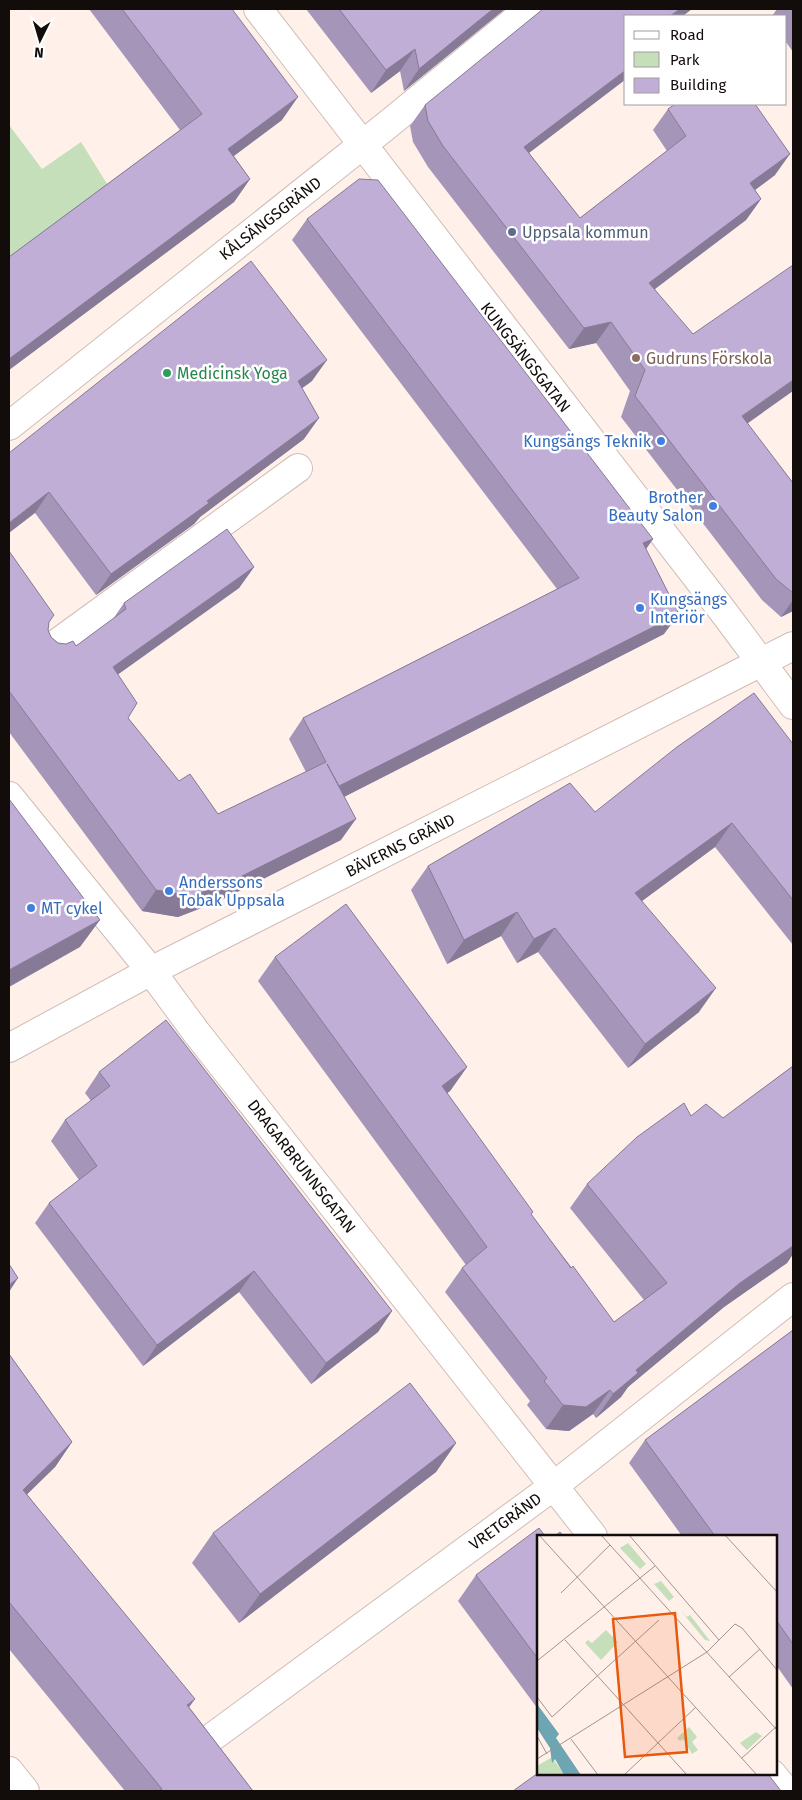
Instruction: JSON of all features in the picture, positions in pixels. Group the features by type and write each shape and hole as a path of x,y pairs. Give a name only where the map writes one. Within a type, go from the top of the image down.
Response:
{"street":[{"name":"KUNGSÄNGSGATAN","path":"258,9 361,145 762,662 793,705"},
{"name":"KÅLSÄNGSGRÄND","path":"9,426 529,9"},
{"path":"49,649 298,468"},
{"name":"BÄVERNS GRÄND","path":"9,1048 151,971 793,646"},
{"name":"DRAGARBRUNNSGATAN","path":"9,796 151,971 196,1032 592,1535"},
{"name":"VRETGRÄND","path":"211,1738 554,1485 793,1297"},
{"path":"9,1771 25,1791"},
{"path":"773,1775 786,1791"}],"green space":[{"path":"9,125 42,169 81,142 112,192 9,268"}],"building":[{"path":"122,9 232,9 298,97 228,149 250,179 9,359 9,257 202,114"},
{"path":"339,9 493,9 419,69 415,49 386,70"},
{"path":"543,9 680,9 671,15 624,15 624,72 524,147 580,218 686,136 668,109 674,105 756,105 790,154 750,183 761,199 649,283 693,334 793,265 793,380 742,416 793,483 793,593 776,579 635,396 645,370 611,322 584,328 443,146 428,121 425,105"},
{"path":"359,179 378,180 653,539 643,543 679,614 339,786 327,764 356,819 232,881 192,896 156,890 9,691 9,551 54,615 49,622 48,630 51,637 58,643 66,644 73,641 76,646 126,609 124,603 227,529 254,567 113,667 137,703 128,718 179,781 190,774 218,814 326,762 303,718 579,578 307,219"},
{"path":"251,261 327,360 298,381 319,418 207,501 209,503 111,574 49,492 9,523 9,453"},
{"path":"754,693 793,744 793,900 732,823 635,893 716,988 645,1044 555,928 534,939 517,912 464,940 428,866 570,783 595,812 677,747"},
{"path":"9,799 100,920 9,970"},
{"path":"346,904 467,1067 442,1086 533,1212 531,1214 571,1268 573,1266 614,1322 667,1283 587,1184 637,1137 684,1103 691,1116 706,1104 723,1118 793,1066 793,1246 740,1283 636,1370 638,1373 613,1394 610,1390 586,1407 563,1405 544,1381 547,1378 462,1268 487,1247 275,957"},
{"path":"166,1020 392,1311 326,1363 254,1271 157,1345 49,1203 97,1166 65,1120 110,1086 99,1072"},
{"path":"9,1264 18,1278 9,1285"},
{"path":"793,1330 793,1644 777,1621 777,1535 714,1535 645,1440"},
{"path":"9,1354 72,1442 23,1490 195,1699 187,1705 253,1791 159,1791 162,1789 9,1602"},
{"path":"410,1383 456,1443 260,1594 213,1533"},
{"path":"539,1528 544,1535 537,1535 537,1658 476,1575"},
{"path":"537,1774 769,1775 781,1791 513,1791"}],"place":[{"name":"Uppsala kommun","path":"512,232"},
{"name":"Gudruns Förskola","path":"636,358"},
{"name":"Medicinsk Yoga","path":"167,373"},
{"name":"Kungsängs Teknik","path":"661,441"},
{"name":"Brother Beauty Salon","path":"713,506"},
{"name":"Kungsängs Interiör","path":"640,608"},
{"name":"Anderssons Tobak Uppsala","path":"169,891"},
{"name":"MT cykel","path":"31,908"}]}
